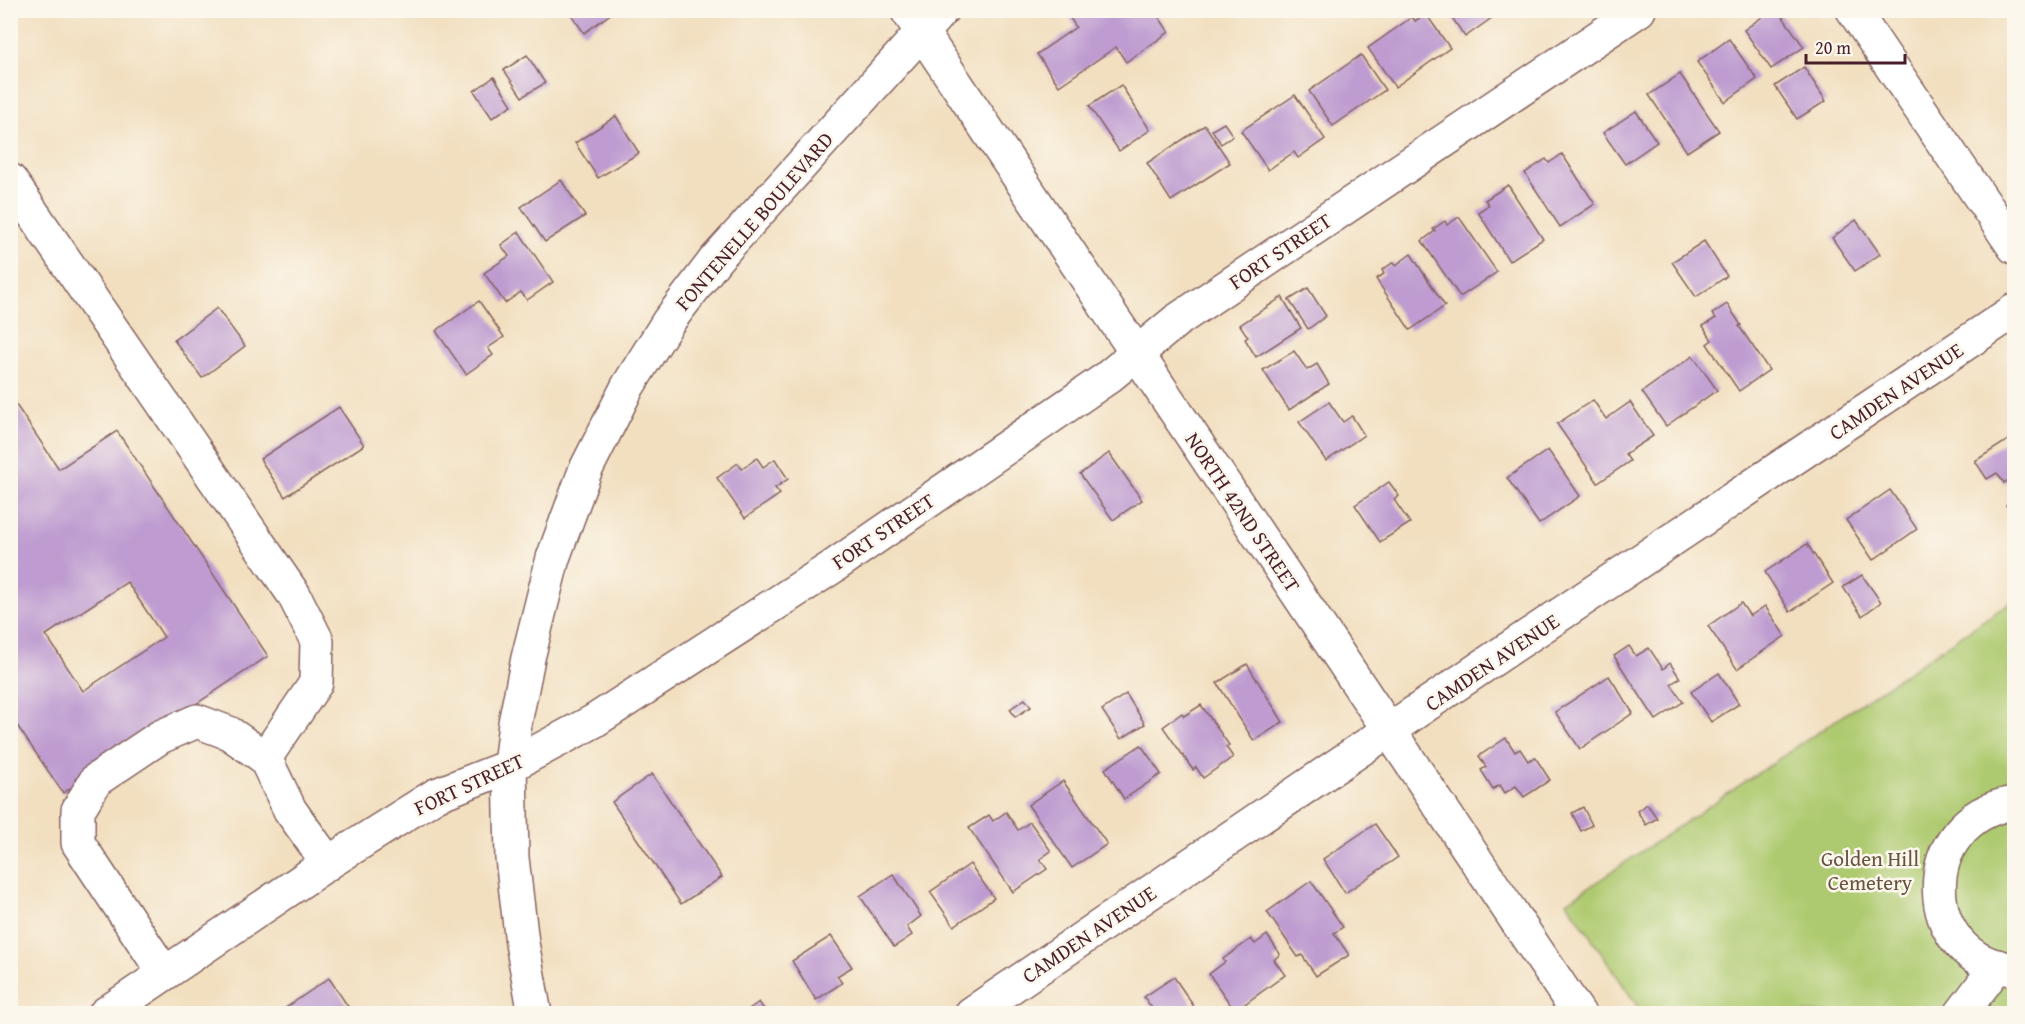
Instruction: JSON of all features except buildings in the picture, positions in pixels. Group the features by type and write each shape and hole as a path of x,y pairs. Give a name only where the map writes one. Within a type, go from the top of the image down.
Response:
{"street":[{"name":"FORT STREET","path":"105,1014 328,863 436,795 510,766 594,721 831,568 1107,378 1176,321 1639,10"},
{"path":"1853,10 2014,247"},
{"name":"NORTH 42ND STREET","path":"924,18 1137,353 1579,1014"},
{"name":"FONTENELLE BOULEVARD","path":"535,1014 522,942 512,858 510,766 515,723 528,658 553,558 585,471 628,386 668,322 716,259 924,18"},
{"path":"10,180 294,595 317,641 316,683 265,759"},
{"name":"CAMDEN AVENUE","path":"971,1014 1390,732 1501,654 2014,312"},
{"path":"164,973 78,843 78,810 96,780 160,737 196,721 229,733 265,759 290,810 328,863"},
{"path":"1961,1014 2006,967 1981,959 1955,936 1946,921 1941,905 1938,888 1940,871 1950,844 1965,826 1984,812 2001,805 2014,803"}],"green space":[{"name":"Golden Hill Cemetery","path":"2014,600 2014,1013 1642,1013 1567,902"}]}
